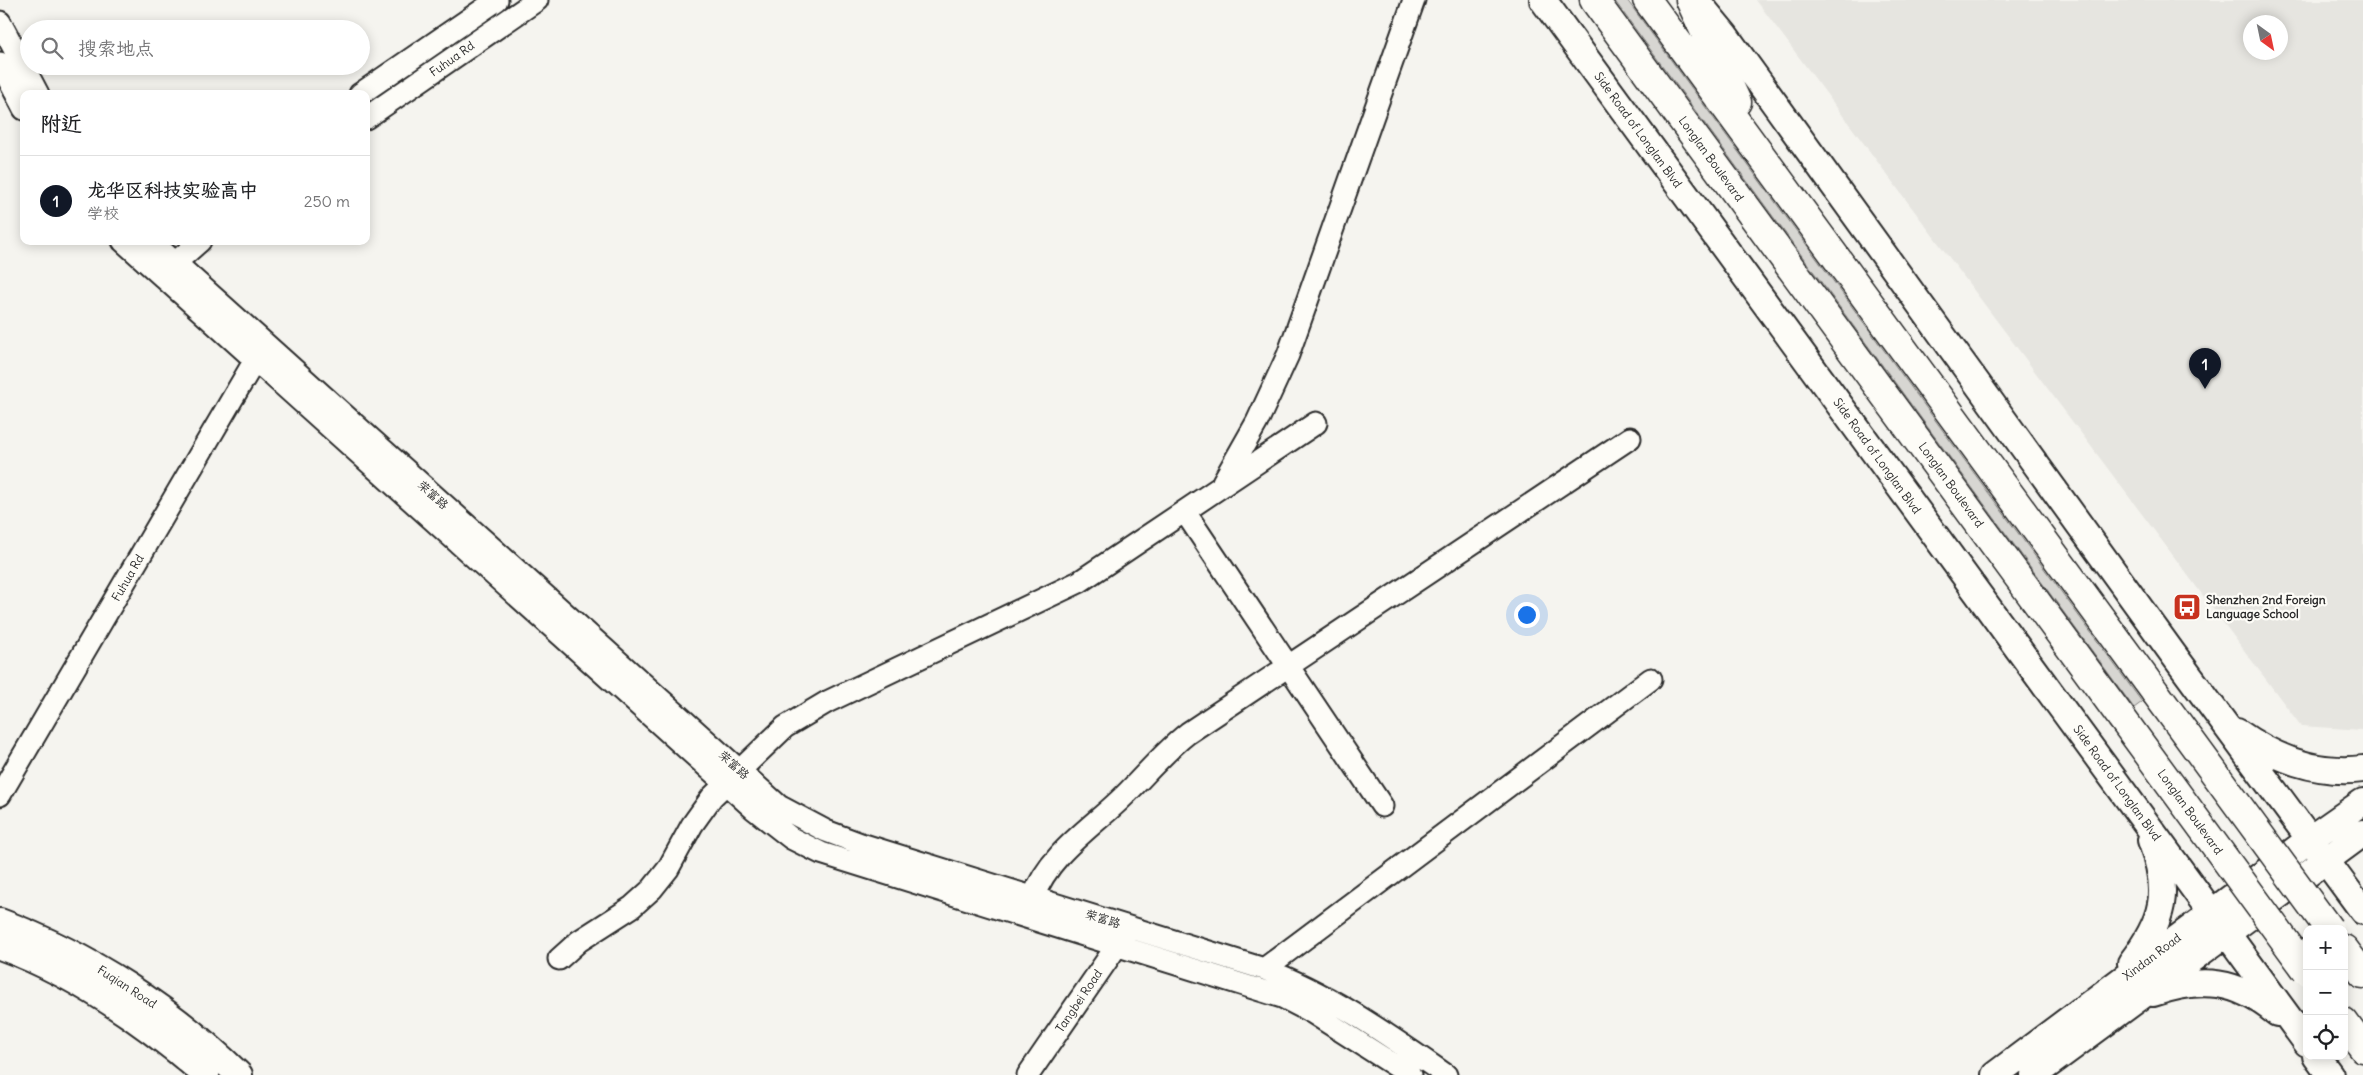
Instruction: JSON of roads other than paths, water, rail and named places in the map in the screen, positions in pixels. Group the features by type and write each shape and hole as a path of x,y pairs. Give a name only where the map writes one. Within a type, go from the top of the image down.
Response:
{"highway":[{"name":"Longlan Boulevard","path":"1594,0 2306,970"},
{"path":"1647,0 2327,925"},
{"path":"1690,0 1762,156"},
{"path":"2348,954 2363,974"},
{"path":"2348,1027 2363,1048"}],"main road":[{"name":"Side Road of Longlan Blvd","path":"1543,0 2303,1038"},
{"path":"1696,0 1730,43 2214,710 2363,911"},
{"path":"2214,710 2237,732 2259,748 2292,762 2323,769 2350,771 2363,769"},
{"name":"Xindan Road","path":"2219,923 2310,839 2363,802"},
{"path":"2139,814 2155,851 2160,871 2163,891 2161,912 2153,932 2141,950 2118,998 2146,996 2191,983 2213,982 2236,987 2260,1000 2303,1040"},
{"name":"Xindan Road","path":"1995,1075 2118,998 2219,923 2325,860 2363,833"},
{"name":"Fuqian Road","path":"0,922 52,944 124,984 192,1033 239,1075"},
{"name":"Fuqian Road","path":"0,946 42,964 112,1003 172,1046 206,1075"},
{"name":"Xindan Road","path":"2034,1075 2118,998"},
{"name":"Side Road of Longlan Blvd","path":"2319,1060 2330,1075"}],"street":[{"name":"Fuhua Rd","path":"366,90 497,0"},
{"name":"Fuhua Rd","path":"370,115 537,0"},
{"path":"1219,489 1257,422 1288,355 1414,0"},
{"path":"0,22 20,60"},
{"path":"0,63 20,100"},
{"path":"28,75 36,90"},
{"name":"荣富路","path":"138,245 157,250 255,360 732,776 779,806 826,831 893,855 1033,898 1123,936 1282,997 1313,1013 1410,1075"},
{"path":"157,250 175,262 195,245"},
{"name":"荣富路","path":"175,262 732,776 767,820 792,838 821,852 1123,936 1264,969 1293,980 1323,995 1446,1075"},
{"name":"Fuhua Rd","path":"0,795 255,360"},
{"path":"559,959 579,941 632,907 652,889 668,869 703,808 732,776 785,727 805,714 1079,582 1316,423"},
{"path":"1033,898 1037,887 1062,852 1125,795 1170,747 1630,438"},
{"path":"1185,512 1382,806"},
{"path":"1264,969 1651,679"},
{"name":"Tangbei Road","path":"1028,1075 1123,936"}],"place":[{"name":"龙华区科技实验高中","path":"2205,389"},
{"name":"Shenzhen 2nd Foreign Language School","path":"2187,607"}]}
